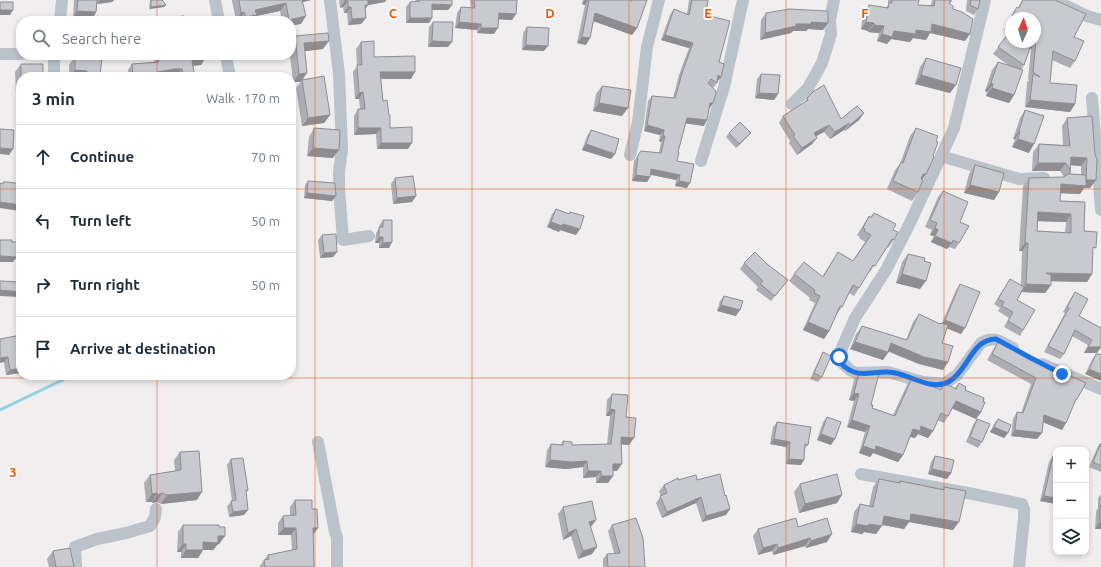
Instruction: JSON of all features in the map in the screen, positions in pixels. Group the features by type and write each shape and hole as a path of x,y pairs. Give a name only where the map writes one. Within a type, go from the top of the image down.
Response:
{"street":[{"path":"60,16 62,0"},
{"path":"215,0 218,16"},
{"path":"330,0 339,74 342,150 338,172 338,188 343,240 369,236"},
{"path":"630,155 638,122 647,47 659,0"},
{"path":"701,161 724,87 743,0"},
{"path":"792,104 808,88 822,63 830,34 830,21 834,0"},
{"path":"985,0 954,128 886,270 855,318 842,348 839,360 850,370 856,372 892,372 923,382 944,384 957,375 981,343 986,340 996,339 1062,374 1101,389"},
{"path":"1054,0 1087,16 1101,20"},
{"path":"0,54 16,54"},
{"path":"54,60 54,72"},
{"path":"227,60 229,72"},
{"path":"1092,98 1097,162 1101,170 1099,186 1101,210"},
{"path":"940,156 1019,178 1057,178"},
{"path":"318,442 337,537 337,567"},
{"path":"861,474 1022,504 1024,509 1024,518 1019,567"},
{"path":"76,567 75,547 97,539 126,534 150,526 155,517 156,509"}],"building":[{"path":"78,0 97,0 96,12 77,11"},
{"path":"151,0 162,0 166,5 151,7"},
{"path":"239,0 302,0 306,16 296,18 296,16 288,16 286,3 255,10 257,15 246,16 244,12 241,13"},
{"path":"344,0 368,0 368,5 365,5 366,18 352,19 351,7 348,7 348,1"},
{"path":"420,0 452,0 452,5 432,4 432,18 410,18 410,2"},
{"path":"474,0 517,0 516,14 499,13 498,28 481,28 481,24 459,22 461,7 475,8"},
{"path":"589,0 647,0 637,28 595,13 590,38 582,37"},
{"path":"692,0 708,0 706,15 730,21 719,62 724,64 721,77 718,75 717,83 711,79 708,83 716,91 716,93 713,103 710,103 707,120 687,118 678,152 677,161 694,164 690,183 679,181 680,175 651,169 650,177 636,175 638,155 641,151 661,153 665,136 663,136 664,130 647,125 652,96 675,98 693,43 665,35 674,9 689,15"},
{"path":"892,0 919,0 918,5 934,6 935,0 951,0 949,3 953,6 953,9 962,12 973,19 970,34 932,24 931,32 916,30 916,34 894,31 892,37 882,34 884,26 866,22 869,5 888,8 889,3 892,3"},
{"path":"971,0 980,0 978,9 970,5"},
{"path":"1023,0 1055,0 1086,14 1074,37 1084,41 1075,61 1053,51 1050,83 1077,85 1075,104 1030,100 1033,74 1040,77 1033,72 1035,48 1041,48 1041,12 1014,12 1017,7 1019,8"},
{"path":"0,2 13,2 13,10 0,10"},
{"path":"789,9 828,11 828,23 811,22 811,24 796,24 796,26 765,33 766,13"},
{"path":"433,22 453,22 452,42 432,41"},
{"path":"527,27 549,28 548,46 526,45"},
{"path":"328,33 329,41 304,43 307,73 299,74 296,36"},
{"path":"1005,38 1005,48 1030,48 1024,65 998,47"},
{"path":"374,41 374,57 415,56 415,72 380,72 383,101 387,100 390,115 390,128 412,127 412,143 381,143 381,128 358,128 358,109 365,109 363,92 359,93 357,65 362,65 361,42"},
{"path":"926,58 961,68 956,85 921,75"},
{"path":"75,60 102,60 100,72 75,70"},
{"path":"158,60 198,60 192,61 194,72 183,72 182,69 174,69 158,72 133,72 132,64 159,62"},
{"path":"998,62 1023,70 1014,95 992,88 993,84 991,83"},
{"path":"21,64 43,64 43,72 21,72"},
{"path":"761,74 780,75 778,94 759,93"},
{"path":"324,76 330,115 308,118 302,80"},
{"path":"824,85 841,119 857,106 864,113 850,125 849,123 835,132 829,125 814,133 817,138 802,148 793,136 795,135 783,116 808,100 807,98 814,91"},
{"path":"602,86 631,90 628,108 599,103"},
{"path":"1025,110 1044,116 1034,144 1018,139"},
{"path":"1092,116 1095,155 1097,159 1096,180 1086,180 1086,186 1061,184 1060,201 1085,202 1084,231 1097,232 1096,248 1093,247 1092,274 1046,273 1051,275 1051,285 1026,284 1028,243 1025,243 1029,178 1063,177 1069,174 1070,169 1066,163 1038,163 1039,144 1070,146 1067,118","holes":["1071,157 1087,158 1086,180 1086,175 1070,174","1038,212 1071,214 1071,233 1037,231"]},
{"path":"740,122 751,133 739,144 729,133"},
{"path":"314,128 340,130 339,150 313,148"},
{"path":"916,128 938,136 934,157 926,174 923,174 921,179 923,180 918,192 893,181 901,162 903,163"},
{"path":"0,129 14,130 13,149 0,148"},
{"path":"591,130 619,139 615,154 586,144"},
{"path":"975,165 1004,173 999,192 970,185"},
{"path":"413,176 416,196 397,198 395,178"},
{"path":"308,181 335,183 336,196 307,193"},
{"path":"3,182 16,183 16,204 0,202 0,183 3,184"},
{"path":"943,191 968,202 960,222 969,226 959,243 953,240 952,243 935,236 938,230 935,228 937,223 930,220"},
{"path":"556,209 569,214 570,212 584,216 580,229 563,224 562,226 551,222"},
{"path":"874,213 896,224 893,230 898,232 894,240 892,239 875,266 873,265 859,288 853,285 842,307 840,306 829,331 808,322 820,296 814,293 815,290 794,274 804,262 823,277 838,252 853,261 871,235 864,231 865,229 863,228 869,216 871,218"},
{"path":"383,220 392,220 392,242 383,243 383,237 379,237 379,227 383,227"},
{"path":"336,234 337,252 324,253 322,235"},
{"path":"0,240 12,240 12,242 16,242 16,257 0,256"},
{"path":"755,252 767,264 788,280 775,296 760,284 763,281 744,263"},
{"path":"908,254 925,258 924,261 931,263 926,281 902,274"},
{"path":"1010,279 1024,287 1017,300 1035,310 1023,330 1008,321 1013,312 1002,306 1004,302 998,299"},
{"path":"0,281 16,282 16,292 0,290"},
{"path":"960,284 980,292 965,328 945,320"},
{"path":"1075,292 1088,299 1079,316 1101,328 1101,347 1088,347 1092,340 1075,330 1064,354 1048,346 1069,308 1067,307"},
{"path":"724,296 743,301 740,310 721,305"},
{"path":"919,314 940,324 948,325 942,343 953,346 948,362 924,357 891,343 888,352 855,342 862,326 907,340"},
{"path":"16,336 16,369 10,370 8,357 0,358 0,339"},
{"path":"999,340 1055,369 1054,373 1069,378 1070,376 1086,383 1076,399 1066,423 1044,415 1042,433 1015,430 1017,412 1023,413 1036,378 992,354"},
{"path":"823,352 831,356 822,377 814,373"},
{"path":"1096,354 1101,355 1101,374 1089,369"},
{"path":"859,373 879,373 871,405 873,405 872,408 895,416 912,378 941,390 943,385 948,385 956,389 959,383 966,387 965,390 984,398 983,402 985,402 981,412 956,401 948,416 941,413 933,431 921,426 920,431 913,429 903,455 876,446 875,450 863,446 870,426 852,420 859,394 854,393"},
{"path":"612,394 628,395 626,417 636,418 634,438 621,437 622,464 613,464 613,476 601,476 601,471 588,471 587,461 571,462 550,460 551,444 563,445 563,441 572,442 572,445 611,444 615,410 610,409"},
{"path":"827,417 841,422 835,439 821,434"},
{"path":"977,419 990,424 982,442 970,437"},
{"path":"998,419 1011,425 1008,433 994,427"},
{"path":"777,422 811,427 808,445 805,444 804,460 789,459 790,442 774,439"},
{"path":"1101,443 1101,466 1093,462"},
{"path":"199,451 202,492 167,495 162,493 157,495 157,493 152,494 150,475 181,470 180,452"},
{"path":"935,456 954,460 951,473 932,469"},
{"path":"1053,456 1053,498 1044,496"},
{"path":"243,458 248,490 246,490 248,510 233,512 231,501 236,500 231,459"},
{"path":"720,474 725,496 726,495 730,509 706,516 701,497 667,512 660,496 667,493 664,485 678,478 678,480 696,475 697,480"},
{"path":"837,474 842,495 805,504 800,484"},
{"path":"879,479 900,483 900,481 944,490 944,487 966,491 959,522 911,514 910,521 884,516 882,526 856,524 860,504 873,507"},
{"path":"295,500 312,500 312,509 317,509 318,528 313,528 314,567 265,567 264,560 269,559 268,555 297,549 296,528 284,528 283,516 296,515"},
{"path":"592,501 596,520 589,522 597,547 583,551 576,529 568,533 563,507"},
{"path":"1100,505 1101,523 1099,523"},
{"path":"636,518 643,538 645,567 608,567 607,554 620,553 612,525"},
{"path":"796,518 798,527 827,518 832,534 811,541 810,538 778,548 777,544 763,548 758,529"},
{"path":"183,525 219,525 219,527 225,527 225,536 218,536 218,543 203,542 203,550 186,550 186,544 183,544"},
{"path":"70,548 74,567 56,567 53,551"}],"waterway":[{"path":"0,410 63,380"}],"route":[{"path":"839,357 841,363 850,370 856,372 892,372 923,382 944,384 957,375 981,343 986,340 996,339 1062,374"}]}
